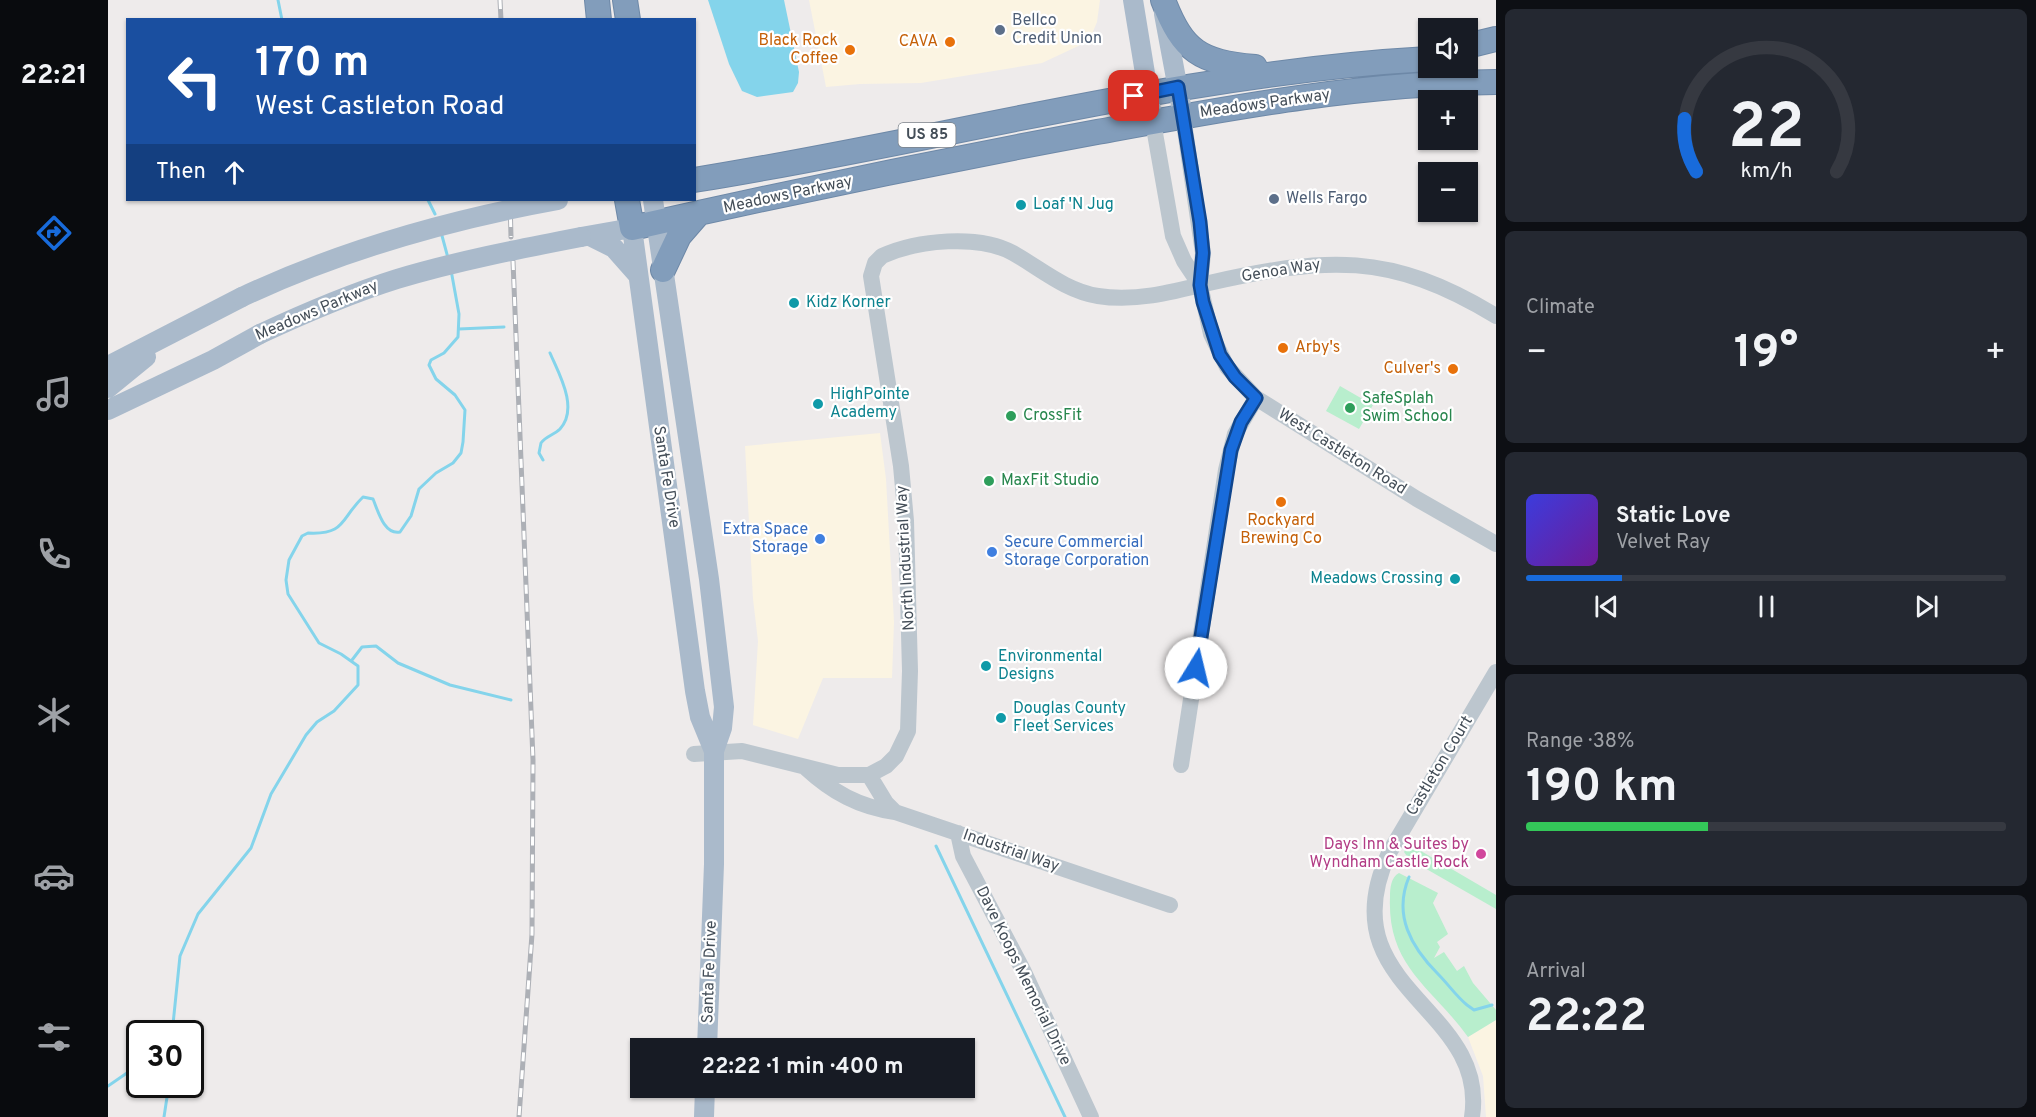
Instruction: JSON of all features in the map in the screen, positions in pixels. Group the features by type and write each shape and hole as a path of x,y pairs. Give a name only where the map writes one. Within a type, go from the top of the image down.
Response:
{"highway":[{"path":"597,0 599,18"},
{"path":"625,0 628,18"},
{"path":"1162,0 1179,35 1202,55 1233,65 1290,70"},
{"path":"1478,43 1496,39"},
{"path":"1478,58 1496,58"},
{"name":"Meadows Parkway","path":"698,177 1178,87 1290,70 1418,59"},
{"name":"Meadows Parkway","path":"632,228 655,211 699,213 1184,116 1366,90 1496,82"},
{"name":"Santa Fe Drive","path":"627,201 632,228"},
{"path":"663,270 679,236 699,213"}],"main road":[{"path":"1133,0 1153,122"},
{"path":"1162,0 1184,116"},
{"path":"108,366 242,297 311,266 371,244 465,218 553,201"},
{"name":"Santa Fe Drive","path":"655,211 721,675 724,718 714,751 714,864 707,1038"},
{"name":"Meadows Parkway","path":"108,410 213,360 260,334 324,305 396,279 455,263 632,228"},
{"name":"Santa Fe Drive","path":"632,228 695,691 700,717 714,751"},
{"path":"585,236 614,248 637,274"},
{"path":"108,388 152,353 158,341"},
{"path":"704,1117 705,1098"}],"street":[{"path":"1184,116 1203,253 1200,285"},
{"path":"1153,122 1173,236 1184,261 1200,285"},
{"name":"North Industrial Way","path":"869,775 885,766 896,756 908,732 910,715 906,521 901,466 872,287 874,263 890,253 946,242 976,240 1006,249 1065,285 1094,296 1141,297 1200,285"},
{"name":"Genoa Way","path":"1200,285 1293,266 1357,264 1424,279 1496,315"},
{"name":"West Castleton Road","path":"1200,285 1211,334 1220,355 1235,377 1256,398 1417,499 1496,544"},
{"path":"1180,765 1228,460 1241,422 1256,398"},
{"name":"Castleton Court","path":"1472,1117 1473,1089 1466,1062 1449,1034 1395,974 1378,933 1375,903 1378,882 1389,853 1496,672"},
{"path":"694,754 742,751 838,775 869,775 886,803 895,812"},
{"path":"806,767 823,784 844,797 877,810 895,812"},
{"name":"Industrial Way","path":"895,812 1170,905"},
{"name":"Dave Koops Memorial Drive","path":"958,833 963,856 1024,972 1092,1117"}],"shaded area":[{"path":"809,0 1100,0 1097,22 1089,41 1042,63 921,83 826,87"},
{"name":"Extra Space Storage","path":"880,433 886,479 894,622 892,678 823,678 798,739 753,725 758,641 753,599 745,446"},
{"path":"1496,1020 1496,1117 1486,1117 1483,1076 1468,1037"}],"green space":[{"name":"SafeSplah Swim School","path":"1340,386 1373,405 1359,429 1326,411"},
{"path":"1409,844 1496,895 1496,909 1409,859 1404,852"},
{"path":"1399,873 1438,893 1433,903 1448,934 1437,942 1440,947 1434,958 1444,952 1457,971 1464,966 1473,983 1496,1010 1496,1020 1468,1037 1414,975 1396,941 1391,921 1390,894 1393,880"}],"water":[{"path":"708,0 784,0 799,72 798,83 793,92 757,97 742,91 729,64"}],"waterway":[{"path":"278,0 282,18"},
{"path":"428,201 435,214"},
{"path":"441,232 448,258"},
{"path":"173,1020 180,956 198,914 251,848 271,794 306,735 317,722 334,711 358,685 358,666 319,643 288,594 286,580 289,560 302,536 336,528 363,497 373,499 386,526 394,532 400,532 411,516 419,489 436,473 453,463 461,453 465,410 455,395 436,379 429,365 431,360 444,353 458,337 459,314 451,270"},
{"path":"459,329 504,327"},
{"path":"543,460 539,453 541,443 560,429 568,411 568,401 562,381 550,353"},
{"path":"352,660 362,647 376,646 398,663 450,685 511,700"},
{"path":"936,846 1065,1117"},
{"path":"1409,877 1403,904 1404,917 1407,930 1420,953 1467,1005 1474,1010 1492,1005"},
{"path":"108,1086 126,1074"},
{"path":"164,1117 167,1098"}],"railway":[{"path":"500,0 501,18"},
{"path":"510,201 511,237"},
{"path":"513,261 533,760 532,934 519,1117"}],"place":[{"name":"Bellco Credit Union","path":"1000,30"},
{"name":"CAVA","path":"950,42"},
{"name":"Black Rock Coffee","path":"850,50"},
{"name":"Wells Fargo","path":"1274,199"},
{"name":"Loaf 'N Jug","path":"1021,205"},
{"name":"Kidz Korner","path":"794,303"},
{"name":"Arby's","path":"1283,348"},
{"name":"Culver's","path":"1453,369"},
{"name":"HighPointe Academy","path":"818,404"},
{"name":"SafeSplah Swim School","path":"1350,408"},
{"name":"CrossFit","path":"1011,416"},
{"name":"MaxFit Studio","path":"989,481"},
{"name":"Rockyard Brewing Co","path":"1281,502"},
{"name":"Extra Space Storage","path":"820,539"},
{"name":"Secure Commercial Storage Corporation","path":"992,552"},
{"name":"Meadows Crossing","path":"1455,579"},
{"name":"Environmental Designs","path":"986,666"},
{"name":"Douglas County Fleet Services","path":"1001,718"},
{"name":"Days Inn & Suites by Wyndham Castle Rock","path":"1481,854"}],"route":[{"path":"1134,96 1178,87 1200,222 1203,268 1200,285 1211,334 1227,367 1243,387 1256,398 1235,434 1226,470 1196,668"}]}
